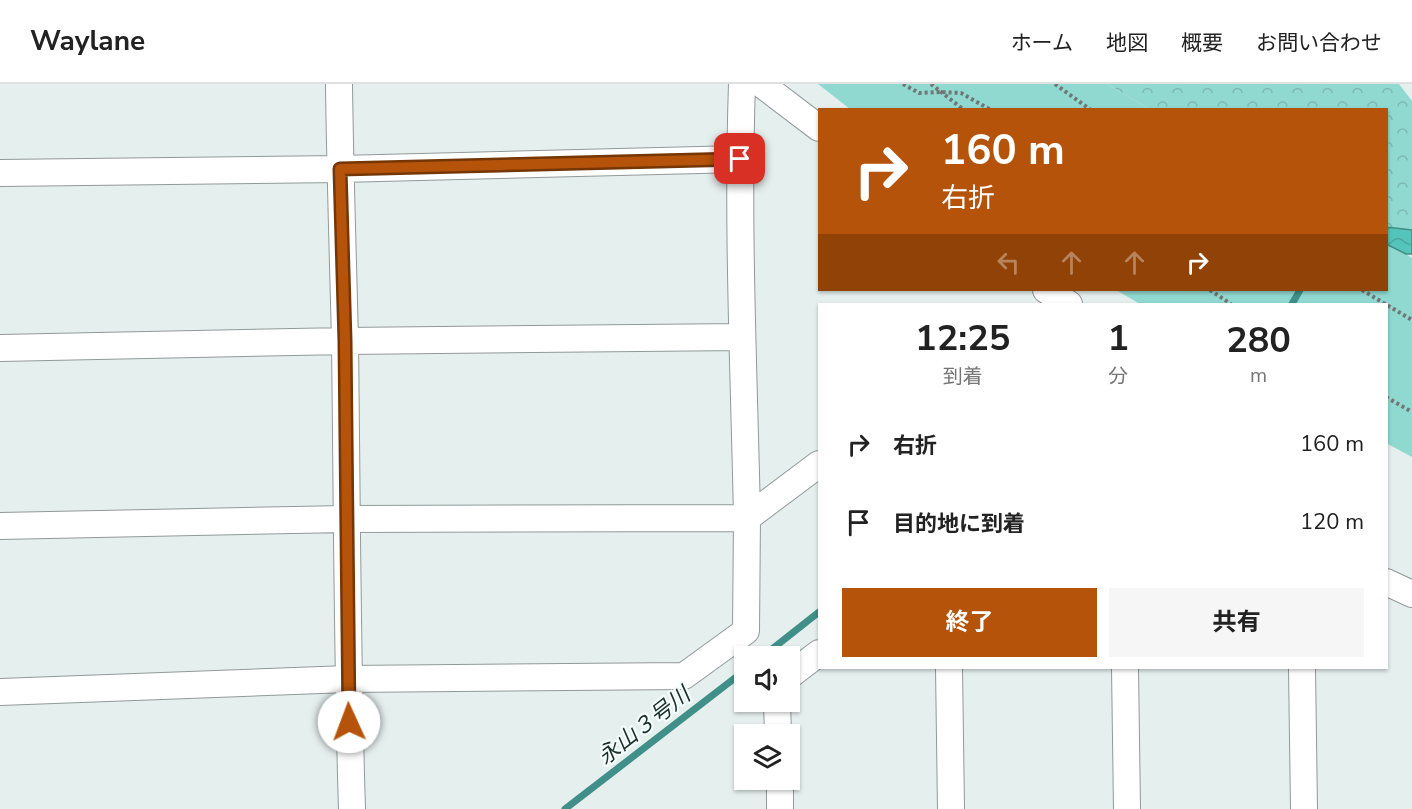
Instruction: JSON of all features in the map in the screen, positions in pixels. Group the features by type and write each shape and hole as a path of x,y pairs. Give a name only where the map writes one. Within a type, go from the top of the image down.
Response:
{"street":[{"path":"339,84 352,809"},
{"path":"0,692 348,679 684,676 746,631 747,518 741,337 742,84"},
{"path":"761,84 818,127"},
{"path":"0,173 340,169 740,159"},
{"path":"0,348 345,341 741,337"},
{"path":"0,526 346,519 747,518 818,465"},
{"path":"1388,583 1412,594"},
{"path":"800,668 818,654"},
{"path":"949,669 951,809"},
{"path":"1125,669 1127,809"},
{"path":"1302,669 1304,809"},
{"path":"780,790 780,809"}],"path":[{"path":"903,84 919,93 961,93 987,108"},
{"path":"931,84 961,108"},
{"path":"1054,84 1087,108"},
{"path":"1212,291 1230,303"},
{"path":"1364,291 1384,303"},
{"path":"1388,306 1412,320"},
{"path":"1388,398 1412,412"}],"green space":[{"path":"818,84 1107,84 1147,108 849,108"},
{"path":"1107,84 1399,84 1412,101 1412,230 1388,227 1388,108 1147,108"},
{"path":"1388,245 1406,254 1412,258 1412,457 1388,444 1388,303 1138,303 1118,291 1388,291"}],"water":[{"path":"1388,227 1412,230 1412,254 1406,254 1388,245"}],"waterway":[{"name":"永山３号川","path":"1293,303 1299,291"},
{"name":"永山３号川","path":"776,646 818,613"},
{"name":"永山３号川","path":"565,809 734,679"}],"route":[{"path":"349,722 345,341 340,169 740,159"}]}
